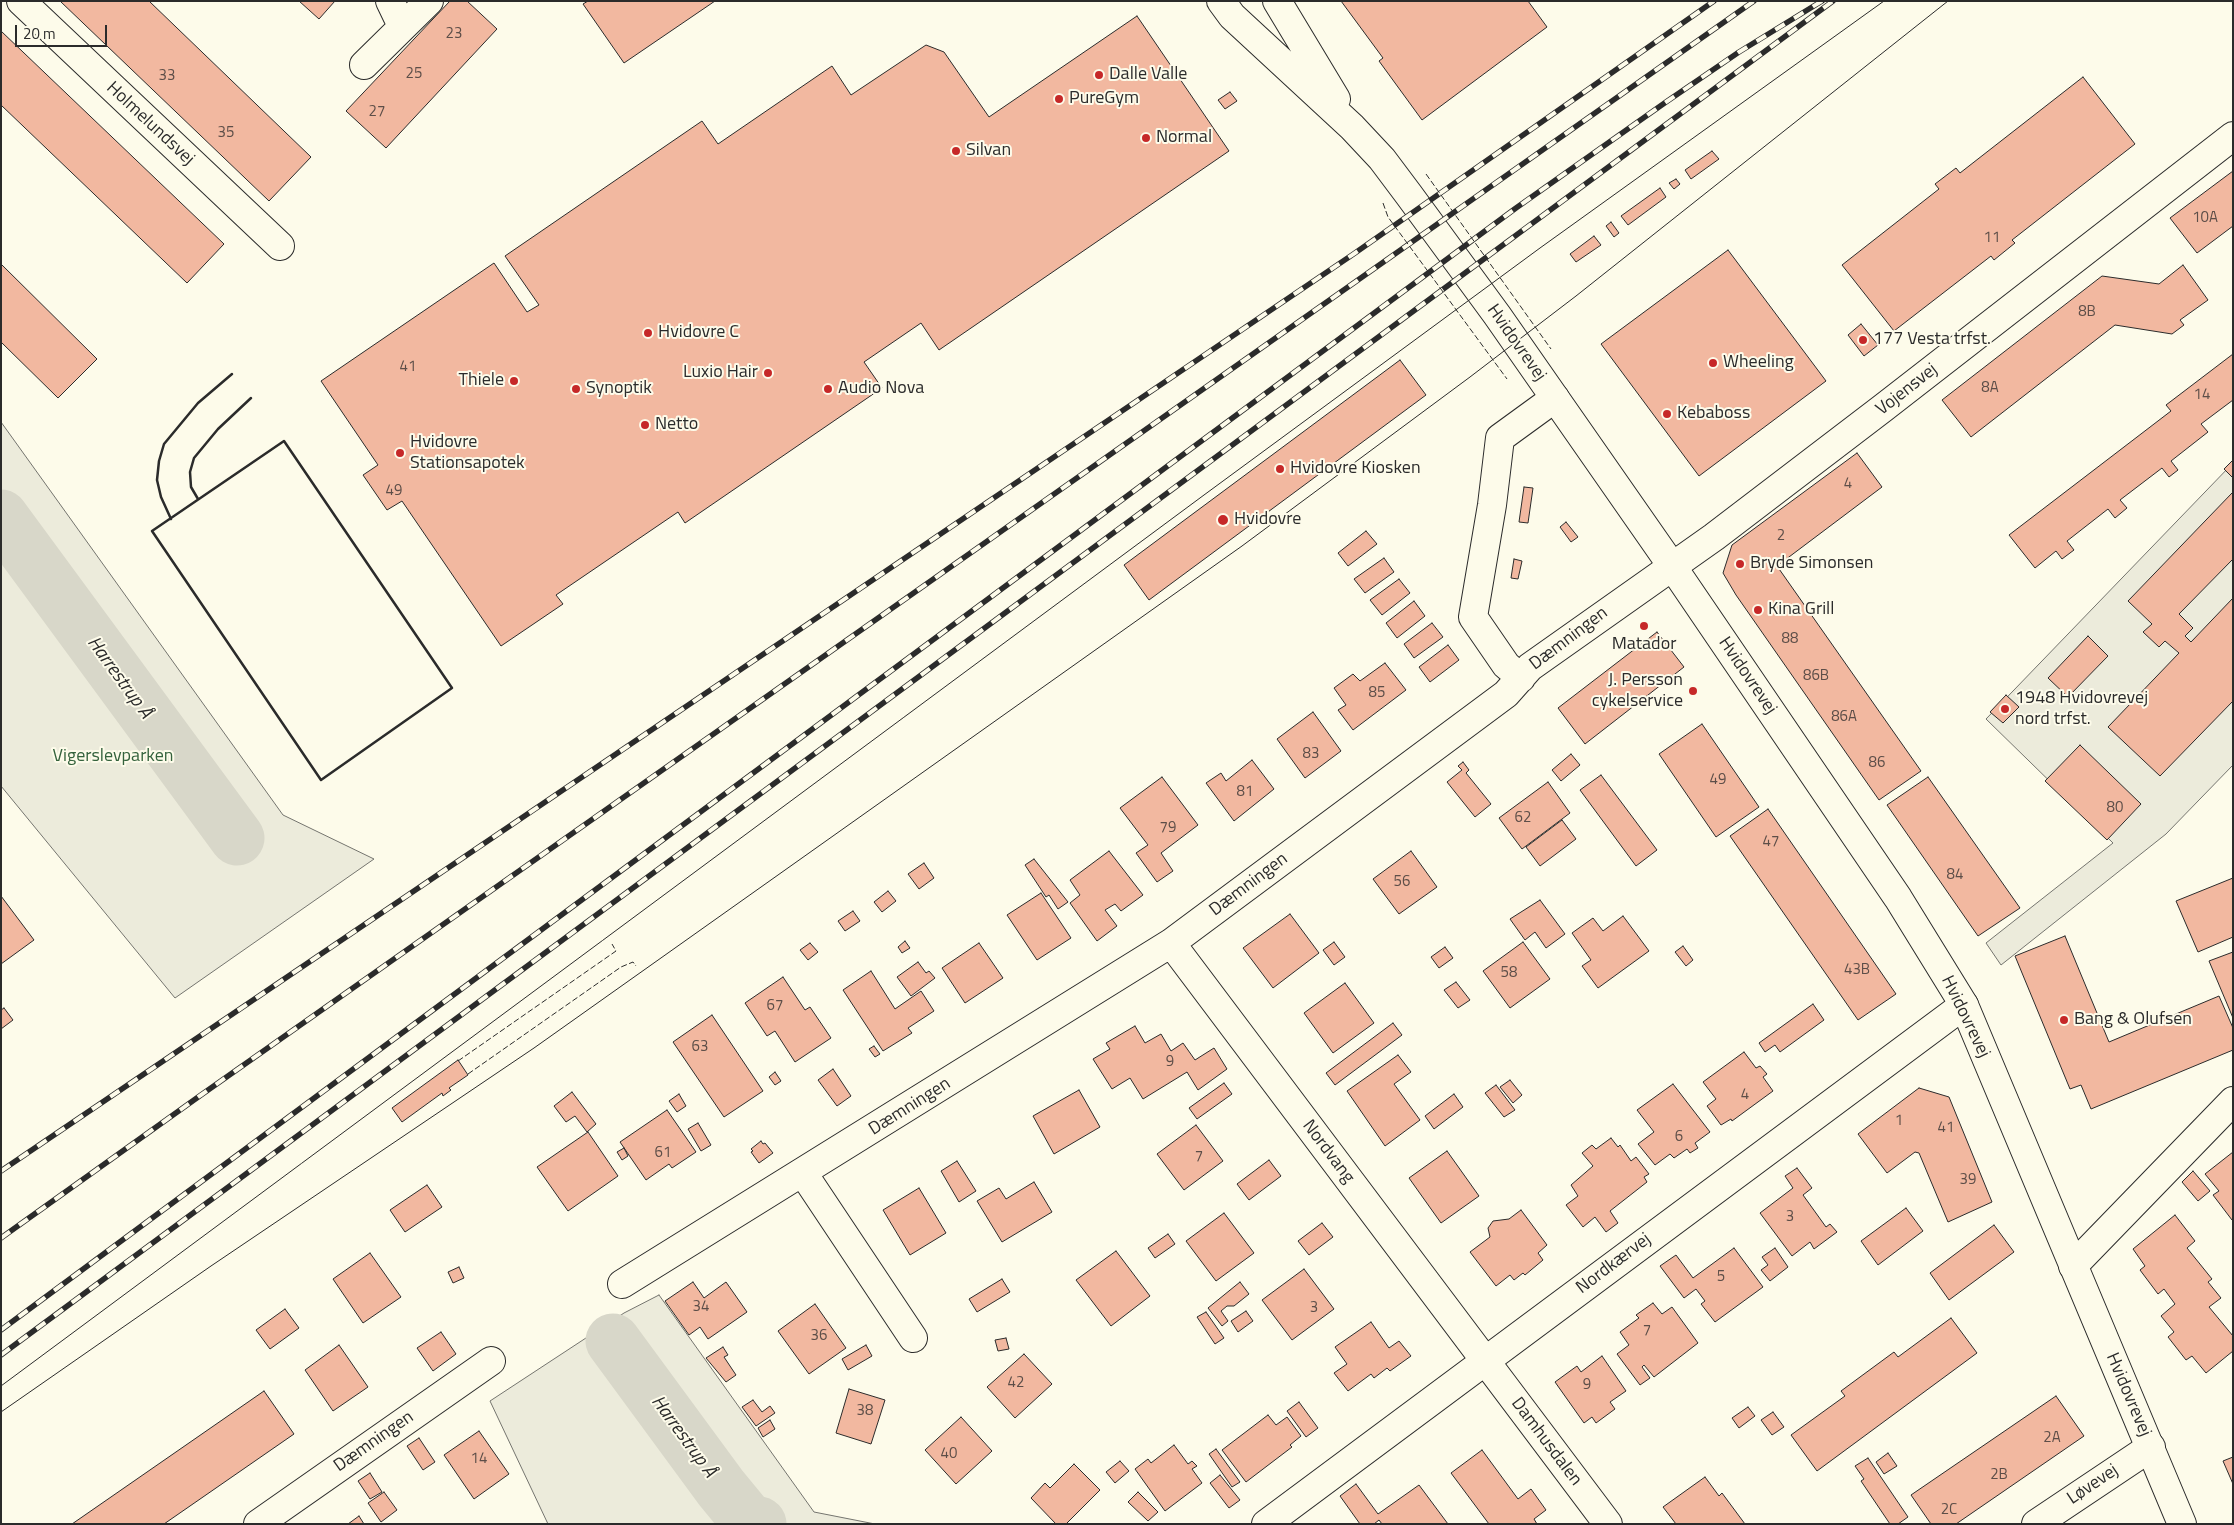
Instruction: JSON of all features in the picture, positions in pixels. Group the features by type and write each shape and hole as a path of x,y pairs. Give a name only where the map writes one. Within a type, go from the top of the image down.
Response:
{"street":[{"name":"Holmelundsvej","path":"21,1 280,246"},
{"path":"390,1 402,26"},
{"path":"364,65 429,1"},
{"name":"Hvidovrevej","path":"1221,1 1232,16 1352,126 1382,159 1555,398 1898,898 1964,1005 2182,1524"},
{"name":"Hvidovrevej","path":"1278,1 1352,126"},
{"name":"Vojensvej","path":"1672,566 1714,537 1883,408 2233,136"},
{"path":"1521,678 1506,665 1473,616 1492,505 1500,438 1555,398"},
{"name":"Dæmningen","path":"622,1284 1171,943 1506,694 1530,666 1672,566"},
{"name":"Nordvang","path":"1171,943 1484,1361"},
{"name":"Nordkærvej","path":"1266,1524 1964,1005"},
{"path":"2073,1266 2233,1101"},
{"path":"803,1173 913,1338"},
{"name":"Dæmningen","path":"258,1524 491,1361"},
{"name":"Damhusdalen","path":"1484,1361 1608,1524"},
{"name":"Løvevej","path":"2036,1524 2151,1447"}],"green space":[{"name":"Vigerslevparken","path":"1,422 283,815 374,859 175,998 1,786"},
{"path":"2233,463 2233,765 2166,834 2001,965 1986,943 2113,843 1986,719"},
{"path":"659,1295 814,1512 875,1524 548,1524 490,1401 624,1313"}],"building":[{"path":"60,1 149,1 311,157 269,201"},
{"path":"299,1 335,1 319,19"},
{"path":"450,1 467,1 497,29 386,148 346,111"},
{"path":"588,1 715,1 624,63 583,4"},
{"path":"1341,1 1528,1 1547,27 1422,120 1379,61 1383,58"},
{"name":"Hvidovre C","path":"1137,16 1229,151 939,350 921,323 864,362 882,388 685,523 678,512 556,595 563,604 501,646 402,501 387,510 363,475 378,465 321,381 494,263 527,312 539,305 505,256 702,121 718,144 832,66 851,95 926,45 944,52 989,117"},
{"path":"1,31 224,244 187,283 1,105"},
{"path":"2083,77 2135,144 2012,240 2015,243 1994,260 1991,256 1894,331 1842,265 1939,189 1935,184 1956,168 1960,173"},
{"path":"1230,92 1237,101 1225,109 1218,100"},
{"path":"1712,151 1719,159 1691,179 1685,170"},
{"path":"2233,171 2233,226 2197,253 2170,218"},
{"path":"1676,179 1680,184 1674,189 1669,183"},
{"path":"1660,188 1666,197 1628,225 1621,216"},
{"path":"1611,222 1619,233 1614,237 1606,226"},
{"path":"1594,236 1601,245 1576,262 1570,254"},
{"name":"Wheeling","path":"1728,250 1826,381 1699,476 1601,344"},
{"path":"1,264 97,359 58,398 1,342"},
{"path":"2183,265 2208,300 2180,320 2184,325 2172,334 2115,325 1971,437 1942,400 2102,276 2159,284"},
{"name":"177 Vesta trfst.","path":"1861,324 1878,345 1864,356 1848,335"},
{"path":"2233,354 2233,400 2201,424 2208,432 2171,461 2178,470 2169,477 2162,468 2120,500 2127,508 2115,518 2108,509 2067,541 2074,550 2062,559 2056,551 2035,568 2009,535 2171,411 2166,405"},
{"path":"1400,360 1426,395 1149,600 1124,565"},
{"path":"1857,453 1882,487 1777,566 1921,771 1879,800 1736,595 1723,573 1732,545"},
{"path":"2233,460 2233,478 2224,469"},
{"path":"1524,487 1533,488 1528,523 1519,522"},
{"path":"2233,492 2233,559 2179,614 2193,628 2185,636 2191,642 2233,598 2233,701 2160,776 2108,727 2179,653 2165,641 2159,647 2143,632 2152,624 2128,601"},
{"path":"1566,522 1578,537 1571,542 1560,527"},
{"path":"1366,531 1377,544 1348,566 1338,553"},
{"path":"1384,558 1394,572 1365,593 1354,579"},
{"path":"1514,559 1522,561 1518,579 1511,578"},
{"path":"1399,579 1410,593 1382,615 1370,600"},
{"path":"1414,601 1425,616 1397,638 1386,623"},
{"path":"1432,623 1443,637 1414,658 1404,644"},
{"path":"1657,632 1684,667 1585,744 1558,708"},
{"path":"2088,636 2108,656 2068,697 2048,678"},
{"path":"1448,645 1459,660 1430,682 1419,667"},
{"path":"1385,663 1406,690 1353,730 1338,710 1346,705 1334,688 1353,674 1360,681"},
{"name":"1948 Hvidovrevej nord trfst.","path":"2006,695 2019,707 2003,723 1990,712"},
{"path":"1313,712 1341,751 1305,778 1277,739"},
{"path":"1702,724 1759,807 1716,837 1659,754"},
{"path":"2080,745 2141,804 2107,840 2045,781"},
{"path":"1571,754 1580,765 1561,781 1552,770"},
{"path":"1252,760 1274,789 1234,821 1206,783 1221,773 1226,781"},
{"path":"1463,762 1469,770 1466,773 1491,804 1475,817 1447,782 1462,770 1458,766"},
{"path":"1601,775 1657,850 1636,866 1580,790"},
{"path":"1162,777 1198,825 1161,853 1173,871 1157,882 1136,853 1148,845 1120,808"},
{"path":"1928,777 2020,908 1978,936 1887,805"},
{"path":"1548,782 1570,813 1522,849 1499,818"},
{"path":"1768,809 1896,994 1858,1020 1730,836"},
{"path":"1562,820 1576,839 1540,866 1526,847"},
{"path":"1109,851 1143,895 1121,911 1115,904 1105,910 1117,926 1097,941 1070,903 1080,895 1070,880"},
{"path":"1411,851 1437,887 1399,914 1373,879"},
{"path":"1034,859 1068,902 1058,909 1049,895 1046,897 1025,865"},
{"path":"924,863 934,878 919,889 908,874"},
{"path":"2233,878 2233,937 2198,952 2176,901"},
{"path":"888,891 896,901 882,912 874,902"},
{"path":"1041,893 1071,938 1037,960 1007,915"},
{"path":"1,896 34,940 1,964"},
{"path":"1540,900 1565,934 1546,948 1535,932 1525,940 1510,919"},
{"path":"853,911 860,921 845,931 838,921"},
{"path":"1290,914 1319,953 1273,988 1243,948"},
{"path":"1623,916 1649,951 1598,988 1582,966 1591,960 1572,933 1593,918 1603,931"},
{"path":"2065,936 2109,1042 2219,996 2233,1028 2233,1050 2091,1109 2081,1085 2070,1089 2015,956"},
{"path":"905,941 910,948 902,953 898,947"},
{"path":"1334,942 1345,957 1334,965 1323,950"},
{"path":"1523,942 1550,979 1510,1008 1483,971"},
{"path":"810,943 818,952 808,960 800,950"},
{"path":"979,943 1003,978 965,1003 942,968"},
{"path":"1683,946 1693,960 1686,966 1675,952"},
{"path":"1445,947 1453,958 1439,968 1431,957"},
{"path":"2233,952 2233,1018 2209,961"},
{"path":"918,962 926,973 929,971 935,978 911,996 897,977"},
{"path":"871,971 895,1009 921,991 934,1011 908,1028 912,1033 883,1051 843,990"},
{"path":"783,977 805,1010 810,1007 831,1038 795,1062 775,1031 767,1036 745,1003"},
{"path":"1456,982 1470,1000 1458,1008 1444,990"},
{"path":"1345,983 1374,1023 1333,1053 1304,1013"},
{"path":"1813,1004 1824,1020 1780,1052 1775,1045 1765,1052 1759,1043"},
{"path":"4,1008 13,1020 1,1029 1,1010"},
{"path":"712,1015 763,1091 724,1117 673,1042"},
{"path":"1393,1023 1402,1035 1335,1085 1326,1073"},
{"path":"1135,1026 1145,1043 1161,1034 1171,1051 1183,1043 1195,1060 1214,1048 1227,1069 1198,1090 1187,1072 1143,1099 1130,1078 1112,1089 1093,1059 1110,1049 1106,1043"},
{"path":"874,1046 880,1054 875,1057 869,1049"},
{"path":"1744,1052 1756,1068 1760,1066 1767,1074 1763,1077 1773,1091 1732,1121 1731,1119 1721,1125 1707,1106 1716,1099 1703,1082"},
{"path":"1398,1055 1411,1072 1394,1084 1420,1120 1385,1146 1347,1091"},
{"path":"458,1060 468,1075 449,1088 451,1090 443,1096 442,1093 402,1122 392,1108"},
{"path":"833,1069 851,1096 837,1106 818,1080"},
{"path":"775,1072 781,1081 775,1085 769,1077"},
{"path":"1510,1080 1522,1095 1513,1103 1500,1087"},
{"path":"1224,1083 1232,1094 1197,1119 1189,1108"},
{"path":"1673,1084 1710,1132 1695,1143 1698,1148 1690,1153 1687,1149 1674,1158 1670,1154 1655,1165 1638,1144 1654,1132 1637,1110"},
{"path":"1496,1085 1515,1110 1504,1117 1485,1093"},
{"path":"1919,1088 1949,1097 1992,1202 1948,1222 1919,1153 1915,1152 1887,1173 1858,1134"},
{"path":"1079,1090 1100,1127 1054,1154 1033,1116"},
{"path":"572,1092 596,1124 587,1132 575,1116 566,1122 554,1106"},
{"path":"679,1094 686,1106 677,1112 669,1101"},
{"path":"1454,1094 1463,1107 1434,1129 1425,1116"},
{"path":"667,1110 696,1152 672,1168 669,1164 646,1180 620,1142"},
{"path":"698,1123 711,1145 701,1151 688,1129"},
{"path":"1196,1125 1223,1161 1184,1190 1157,1154"},
{"path":"588,1132 618,1176 568,1211 537,1167"},
{"path":"1611,1138 1618,1147 1620,1145 1631,1161 1636,1157 1649,1174 1644,1177 1647,1182 1610,1211 1618,1223 1606,1232 1595,1217 1583,1227 1566,1205 1578,1196 1571,1185 1593,1166 1582,1153 1592,1145 1596,1149"},
{"path":"761,1141 773,1153 759,1163 751,1149"},
{"path":"624,1148 628,1156 622,1160 617,1152"},
{"path":"1447,1151 1479,1196 1441,1223 1409,1178"},
{"path":"2233,1152 2232,1220 2213,1195 2219,1191 2205,1174"},
{"path":"1269,1160 1281,1176 1249,1200 1237,1184"},
{"path":"957,1161 976,1191 959,1202 941,1171"},
{"path":"1797,1168 1812,1188 1803,1195 1826,1227 1830,1224 1837,1232 1814,1249 1810,1242 1792,1256 1760,1213 1793,1188 1785,1176"},
{"path":"2193,1171 2210,1191 2198,1201 2182,1182"},
{"path":"1034,1182 1052,1212 1002,1242 977,1201 999,1188 1006,1199"},
{"path":"427,1185 442,1207 405,1232 390,1210"},
{"path":"919,1188 946,1233 910,1255 883,1210"},
{"path":"1906,1208 1923,1231 1878,1265 1861,1241"},
{"path":"1521,1210 1547,1245 1538,1253 1543,1260 1525,1275 1523,1273 1514,1280 1510,1275 1496,1286 1470,1252 1490,1237 1488,1228 1493,1221 1509,1219"},
{"path":"1224,1213 1254,1253 1216,1281 1186,1241"},
{"path":"2175,1215 2195,1241 2187,1248 2212,1279 2208,1282 2221,1298 2209,1307 2233,1336 2233,1351 2206,1373 2192,1356 2186,1360 2168,1337 2174,1332 2161,1316 2175,1304 2164,1289 2158,1294 2140,1270 2145,1266 2133,1249"},
{"path":"1322,1223 1333,1237 1309,1255 1298,1241"},
{"path":"1994,1225 2014,1252 1949,1300 1930,1273"},
{"path":"1168,1234 1175,1244 1155,1258 1148,1248"},
{"path":"1734,1248 1763,1287 1715,1322 1701,1304 1705,1301 1696,1289 1684,1298 1660,1266 1676,1255 1693,1278"},
{"path":"1775,1248 1788,1267 1770,1281 1761,1270 1768,1265 1762,1257"},
{"path":"1116,1251 1150,1296 1111,1326 1076,1280"},
{"path":"370,1253 401,1297 363,1323 333,1279"},
{"path":"459,1267 464,1278 453,1283 448,1272"},
{"path":"1304,1269 1334,1309 1292,1340 1262,1300"},
{"path":"1002,1279 1010,1292 977,1312 969,1299"},
{"path":"693,1282 704,1298 726,1282 747,1312 708,1339 700,1327 689,1335 665,1301"},
{"path":"1240,1282 1249,1294 1234,1306 1227,1306 1221,1311 1228,1321 1222,1326 1208,1308"},
{"path":"1653,1303 1662,1314 1672,1307 1698,1343 1654,1377 1644,1365 1642,1367 1650,1378 1640,1385 1617,1354 1629,1345 1620,1332 1639,1318 1636,1315"},
{"path":"815,1304 846,1348 809,1374 778,1331"},
{"path":"285,1309 299,1328 270,1349 256,1330"},
{"path":"1246,1311 1253,1321 1238,1332 1231,1321"},
{"path":"1206,1312 1224,1338 1215,1344 1197,1317"},
{"path":"1951,1318 1977,1353 1817,1471 1791,1435 1845,1396 1841,1391 1894,1352 1898,1357"},
{"path":"1371,1322 1389,1348 1399,1341 1411,1356 1390,1371 1387,1368 1374,1378 1371,1374 1348,1391 1334,1373 1347,1364 1335,1347"},
{"path":"441,1332 456,1354 433,1371 417,1348"},
{"path":"1006,1338 1009,1349 998,1351 995,1340"},
{"path":"339,1345 368,1387 333,1411 305,1370"},
{"path":"866,1345 872,1356 848,1370 842,1359"},
{"path":"723,1347 728,1355 724,1357 736,1375 726,1382 706,1358"},
{"path":"1024,1354 1052,1384 1015,1418 987,1387"},
{"path":"1602,1356 1626,1391 1610,1402 1615,1409 1596,1423 1592,1417 1584,1423 1555,1382 1577,1366 1581,1372"},
{"path":"849,1389 885,1400 871,1444 836,1433"},
{"path":"264,1391 294,1434 164,1524 72,1524"},
{"path":"2056,1396 2084,1436 1956,1524 1931,1524 1911,1495"},
{"path":"753,1400 762,1412 770,1406 775,1413 756,1426 742,1407"},
{"path":"1299,1402 1318,1428 1306,1437 1287,1411"},
{"path":"1748,1407 1755,1416 1739,1428 1732,1418"},
{"path":"1773,1412 1784,1427 1772,1435 1761,1420"},
{"path":"1268,1415 1276,1425 1287,1417 1301,1436 1290,1445 1292,1447 1246,1482 1222,1450"},
{"path":"961,1417 992,1451 956,1484 925,1450"},
{"path":"770,1420 775,1429 763,1437 758,1428"},
{"path":"479,1431 509,1474 474,1499 444,1455"},
{"path":"419,1438 435,1462 423,1470 407,1446"},
{"path":"1174,1445 1188,1464 1192,1461 1197,1466 1192,1469 1202,1483 1165,1511 1135,1469 1148,1459 1151,1463"},
{"path":"1216,1449 1240,1482 1232,1487 1209,1454"},
{"path":"1482,1450 1518,1499 1531,1489 1546,1510 1534,1519 1537,1524 1489,1524 1451,1473"},
{"path":"1888,1453 1897,1466 1884,1474 1876,1462"},
{"path":"2233,1457 2233,1484 2223,1461"},
{"path":"1868,1458 1908,1517 1898,1524 1890,1524 1861,1481 1864,1479 1855,1466"},
{"path":"1120,1461 1129,1471 1115,1483 1106,1472"},
{"path":"1074,1464 1100,1490 1066,1524 1056,1524 1031,1498 1045,1483 1050,1488"},
{"path":"370,1473 382,1492 370,1499 358,1481"},
{"path":"1220,1475 1240,1500 1229,1508 1210,1483"},
{"path":"1705,1477 1719,1496 1722,1493 1745,1524 1676,1524 1663,1507"},
{"path":"1356,1484 1378,1514 1419,1485 1448,1524 1382,1524 1379,1520 1374,1524 1360,1524 1340,1496"},
{"path":"384,1492 397,1510 381,1522 368,1503"},
{"path":"1138,1492 1158,1512 1148,1521 1128,1502"},
{"path":"359,1516 364,1524 348,1524"}],"waterway":[{"name":"Harrestrup Å","path":"1,517 237,838"},
{"name":"Harrestrup Å","path":"613,1341 721,1488 749,1522 759,1524"}],"tram line":[{"path":"1,1386 1204,495 1540,248 1884,1"},
{"path":"1,1412 211,1266 534,1048 1242,546 1576,296 1948,1"}],"railway":[{"path":"1,1171 1355,253 1714,1"},
{"path":"1,1238 201,1095 1754,1"},
{"path":"1,1330 1516,208 1739,52 1822,1"},
{"path":"1,1355 1833,1"}],"fence":[{"path":"1426,174 1551,349"},
{"path":"1383,203 1388,217 1507,379"},
{"path":"458,1061 616,951 612,944"},
{"path":"468,1074 621,967 633,962 636,966"}],"wall":[{"path":"171,519 161,497 157,480 159,461 164,444 198,403 232,374"},
{"path":"198,499 191,487 190,472 194,458 218,429 251,398"},
{"path":"284,441 452,688 321,780 152,531 284,441"}],"place":[{"name":"Dalle Valle","path":"1099,75"},
{"name":"PureGym","path":"1059,99"},
{"name":"Normal","path":"1146,138"},
{"name":"Silvan","path":"956,151"},
{"name":"Hvidovre C","path":"648,333"},
{"name":"177 Vesta trfst.","path":"1863,340"},
{"name":"Wheeling","path":"1713,363"},
{"name":"Luxio Hair","path":"768,373"},
{"name":"Thiele","path":"514,381"},
{"name":"Synoptik","path":"576,389"},
{"name":"Audio Nova","path":"828,389"},
{"name":"Kebaboss","path":"1667,414"},
{"name":"Netto","path":"645,425"},
{"name":"Hvidovre Stationsapotek","path":"400,453"},
{"name":"Hvidovre Kiosken","path":"1280,469"},
{"name":"Hvidovre","path":"1223,520"},
{"name":"Bryde Simonsen","path":"1740,564"},
{"name":"Kina Grill","path":"1758,610"},
{"name":"Matador","path":"1644,626"},
{"name":"J. Persson cykelservice","path":"1693,691"},
{"name":"1948 Hvidovrevej nord trfst.","path":"2005,709"},
{"name":"Bang & Olufsen","path":"2064,1020"}]}
